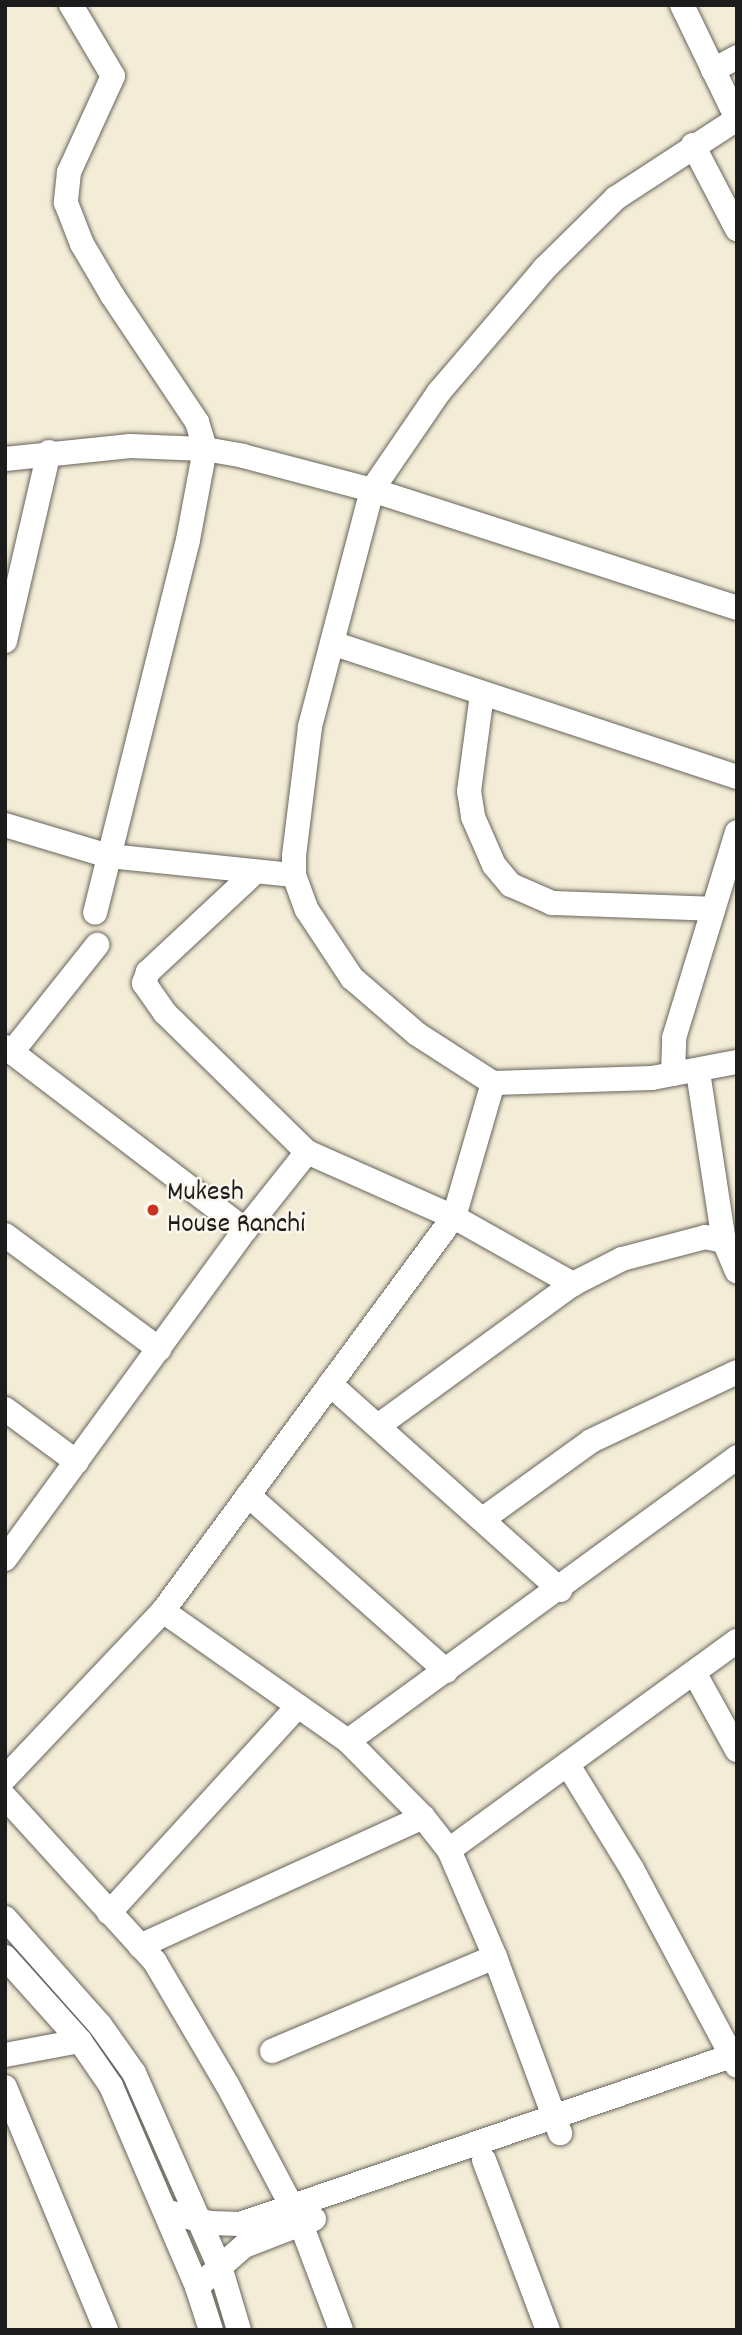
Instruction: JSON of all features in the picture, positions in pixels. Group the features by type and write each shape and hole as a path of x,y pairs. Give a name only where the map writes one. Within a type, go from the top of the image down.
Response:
{"street":[{"path":"71,5 113,76 69,173 66,203 82,244 112,295 197,422 205,449 183,564 95,913"},
{"path":"682,5 737,119 693,145 617,198 545,268 439,393 372,490 304,761 294,835 294,876 318,932 352,978 417,1034 493,1083 698,1072 737,1062"},
{"path":"713,69 737,57"},
{"path":"693,145 737,229"},
{"path":"5,460 49,452 130,446 205,449 372,490 737,608"},
{"path":"5,641 49,452"},
{"path":"332,643 737,777"},
{"path":"482,694 469,791 473,817 494,865 511,885 552,903 713,909"},
{"path":"6,826 109,856 253,874 294,876"},
{"path":"673,1074 674,1038 737,832"},
{"path":"253,874 148,972 144,983 165,1013 307,1152 454,1217 573,1284"},
{"path":"97,945 9,1050 245,1230"},
{"path":"698,1072 724,1241 737,1271"},
{"path":"5,1778 163,1611 454,1217 493,1083"},
{"path":"5,1559 245,1230 307,1152"},
{"path":"5,1235 159,1349"},
{"path":"377,1426 573,1284 622,1259 705,1237 724,1241"},
{"path":"483,1519 591,1441 737,1372"},
{"path":"330,1384 559,1590"},
{"path":"5,1409 77,1461"},
{"path":"348,1741 559,1590 737,1457"},
{"path":"248,1495 446,1671"},
{"path":"163,1611 348,1741 423,1817 449,1850 495,1957 557,2125"},
{"path":"449,1850 737,1641"},
{"path":"695,1674 737,1750"},
{"path":"109,1913 298,1706"},
{"path":"197,2287 221,2270 228,2257 297,2216 735,2061 632,1869 568,1765"},
{"path":"5,1797 155,1962 227,2084 297,2216 341,2330"},
{"path":"140,1946 423,1817"},
{"path":"5,1918 100,2025 134,2073 200,2217 221,2270 239,2330"},
{"path":"5,1957 80,2041 111,2086 197,2287 211,2330"},
{"path":"272,2051 495,1957"},
{"path":"5,2055 80,2041"},
{"path":"5,2087 106,2330"},
{"path":"165,2211 200,2217 210,2223 240,2224 297,2216 484,2160 557,2125"},
{"path":"484,2160 548,2330"}],"place":[{"name":"Mukesh House Ranchi","path":"153,1210"}]}
